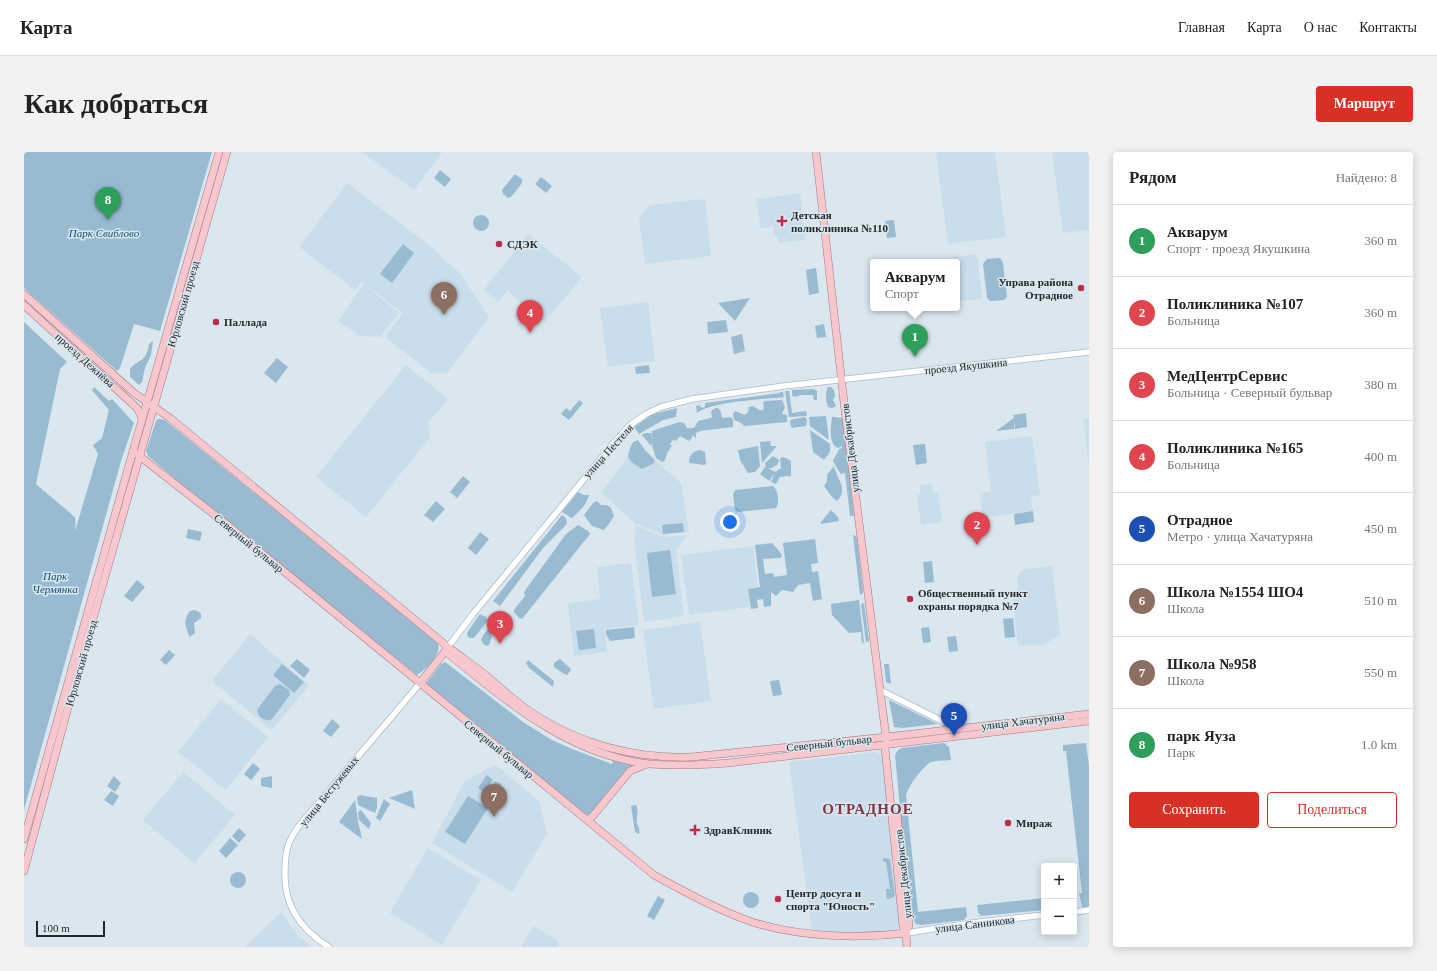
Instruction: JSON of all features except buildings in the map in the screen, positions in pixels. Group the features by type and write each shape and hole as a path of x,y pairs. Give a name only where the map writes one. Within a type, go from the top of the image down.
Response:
{"main road":[{"name":"Юрловский проезд","path":"24,839 69,675 219,152"},
{"name":"Юрловский проезд","path":"24,871 73,687 227,152"},
{"name":"улица Декабристов","path":"816,152 886,740 885,748 900,898 907,947"},
{"name":"проезд Дежнёва","path":"24,294 134,393 147,402"},
{"name":"проезд Дежнёва","path":"24,305 137,408 142,418"},
{"name":"Северный бульвар","path":"147,402 154,406 527,716 554,732 583,746 610,755 649,764 688,765 717,764 886,740"},
{"path":"133,451 140,456"},
{"name":"Северный бульвар","path":"140,456 225,523 654,875 696,898 753,922 794,931 832,936 872,936 906,933"},
{"name":"Северный бульвар","path":"446,649 486,676 532,713 560,729 623,752 668,757 691,757 886,740"},
{"name":"улица Бестужевых","path":"420,683 446,649"},
{"name":"улица Хачатуряна","path":"886,740 958,729 1089,714"},
{"name":"улица Хачатуряна","path":"886,740 1089,721"},
{"path":"587,820 592,817 630,771 649,764"}],"street":[{"name":"проезд Якушкина","path":"842,380 1089,352"},
{"name":"улица Пестеля","path":"446,649 598,461 637,420 661,407 692,399 784,386 842,380"},
{"name":"улица Бестужевых","path":"329,947 307,931 293,910 286,894 285,864 288,845 293,835 324,796 420,683"},
{"path":"880,690 958,729"},
{"path":"1077,912 1089,910"},
{"name":"улица Санникова","path":"906,933 972,923 1041,915"}],"shaded area":[{"path":"362,152 442,152 414,190"},
{"path":"936,152 995,152 1006,237 948,244"},
{"path":"1052,152 1089,152 1089,230 1063,233"},
{"path":"347,183 434,249 442,258 459,272 489,317 447,373 432,374 385,337 403,313 362,282 355,290 299,247"},
{"name":"Детская поликлиника №110","path":"800,193 806,240 779,243 778,237 775,237 773,225 772,227 761,228 756,199"},
{"path":"705,199 711,256 645,264 639,218 650,205"},
{"path":"528,234 582,277 545,322 507,291 498,302 484,290"},
{"path":"977,254 982,299 960,301 960,259 954,259 954,257"},
{"path":"364,284 399,313 380,337 360,336 338,321"},
{"path":"648,302 655,361 608,367 600,308"},
{"path":"406,365 448,399 428,423 430,437 366,517 316,477"},
{"path":"1084,419 1089,419 1089,470"},
{"path":"1032,436 1040,495 1031,496 1033,511 983,518 980,493 991,492 985,442"},
{"path":"637,445 681,483 689,532 663,535 635,523 601,493"},
{"path":"932,484 933,493 938,492 942,522 921,525 917,495 921,494 919,485"},
{"path":"636,526 663,537 687,535 676,550 684,616 644,622 634,539"},
{"path":"753,546 758,587 748,588 750,607 689,615 681,555"},
{"path":"631,563 639,625 605,629 607,652 574,656 568,603 600,599 597,567"},
{"path":"1052,566 1060,634 1044,645 1018,646 1012,595 1018,588 1017,578 1022,570"},
{"path":"700,622 711,701 654,709 643,630"},
{"path":"250,634 309,685 272,730 212,681"},
{"path":"221,699 268,737 226,790 178,752"},
{"path":"875,752 881,754 883,758 900,923 894,931 851,934 812,931 789,762"},
{"path":"496,765 539,801 547,834 512,892 432,843 465,781"},
{"path":"183,772 235,815 194,863 143,820"},
{"path":"428,848 481,880 442,945 390,913"},
{"path":"281,912 298,936 313,947 245,947"},
{"path":"533,926 558,941 559,947 521,947"}],"green space":[{"name":"Парк Свиблово","path":"24,152 212,152 160,331 134,324 120,368 117,371 24,288"},
{"path":"440,170 451,179 445,187 434,178"},
{"path":"514,175 522,179 522,183 512,196 508,198 503,194 502,190"},
{"path":"541,177 552,186 546,193 535,184"},
{"path":"481,215 487,217 489,223 487,229 481,231 475,229 473,223 475,217"},
{"path":"894,220 896,237 887,238 885,221"},
{"path":"403,244 414,253 392,283 380,274"},
{"path":"999,258 1003,263 1007,297 1004,300 990,301 987,298 983,264 987,259"},
{"path":"816,268 819,293 809,295 806,270"},
{"path":"750,298 735,321 718,303"},
{"path":"726,320 728,332 708,334 707,322"},
{"name":"Парк Чермянка","path":"24,322 67,362 60,369 36,484 75,518 75,531 98,454 93,445 102,438 109,410 92,390 94,387 109,401 112,399 134,423 121,461 24,810"},
{"path":"824,324 826,337 817,338 815,326"},
{"path":"742,334 745,351 734,354 731,337"},
{"path":"153,341 151,355 145,368 142,382 139,385 130,377 130,369 145,357 149,344"},
{"path":"277,358 288,367 276,383 264,373"},
{"path":"649,365 650,373 636,374 635,367"},
{"path":"828,387 831,387 834,390 835,396 833,400 836,405 832,408 828,407 827,402 826,395"},
{"path":"814,389 817,391 817,400 814,400 813,395 792,396 792,390"},
{"path":"785,391 789,391 792,413 806,411 807,416 789,417"},
{"path":"783,392 784,397 714,406 697,413 696,406 700,405 701,408 705,407 705,403"},
{"path":"579,400 583,403 569,420 561,414 566,408 570,411"},
{"path":"782,400 785,407 782,414 787,415 787,422 744,426 734,420 733,414 735,411 745,415 748,412 749,407 753,406 759,410 763,410 763,403 765,401"},
{"path":"677,408 676,417 663,420 639,434 634,427 653,414"},
{"path":"718,408 721,412 722,418 731,417 733,420 733,427 700,431 696,433 696,438 692,435 692,438 689,441 680,436 676,441 673,440 670,444 672,446 667,453 665,460 662,462 656,458 651,442 651,446 642,435 645,433 651,433 651,439 652,431 679,422 684,423 687,428 694,428 698,421 711,418 712,410"},
{"path":"1026,413 1027,427 1015,429 1014,419 1014,429 996,431 1014,418 1013,415"},
{"path":"826,416 829,440 810,426 809,417"},
{"path":"805,417 807,420 806,426 792,428 790,420"},
{"path":"832,417 843,418 854,516 850,516 845,473 840,473 833,461 842,446 838,448 831,439"},
{"path":"158,419 165,420 438,643 438,652 429,665 417,675 280,567 148,456 146,451"},
{"path":"810,430 830,444 830,452 824,460 813,452"},
{"path":"638,440 655,460 654,463 642,469 631,462 628,456 633,442"},
{"path":"770,441 771,446 777,446 762,463 760,442"},
{"path":"925,444 927,463 916,465 913,445"},
{"path":"758,446 760,466 755,472 748,473 740,460 738,450"},
{"path":"700,450 705,452 706,464 690,463 689,460 692,454 695,451"},
{"path":"773,456 779,460 778,464 772,468 768,468 775,472 781,468 780,459 782,457 791,461 790,477 780,477 776,484 771,482 774,474 769,481 760,474 766,466 765,463"},
{"path":"834,466 842,489 842,493 837,501 824,486 827,481 827,475"},
{"path":"463,476 470,482 457,498 450,492"},
{"path":"773,486 778,496 776,508 738,512 735,510 733,494 735,490"},
{"path":"578,492 584,495 589,495 585,505 572,518 562,512"},
{"path":"436,501 445,509 433,522 424,515"},
{"path":"597,501 601,505 607,505 611,508 614,516 604,530 592,526 584,515 593,503"},
{"path":"831,510 838,517 839,521 821,524 821,522"},
{"path":"1033,511 1034,522 1015,525 1014,514"},
{"path":"736,513 737,520 725,522 724,514"},
{"path":"562,515 566,518 567,524 543,548 500,606 493,601"},
{"path":"683,523 684,532 663,534 662,525"},
{"path":"578,525 590,534 522,619 519,618 514,610 525,596 524,592 566,534"},
{"path":"188,529 202,532 200,541 186,538"},
{"path":"480,532 489,539 476,555 468,548"},
{"path":"853,535 856,536 857,539 863,591 860,595"},
{"path":"815,539 818,563 811,564 812,572 818,571 822,599 813,601 810,583 798,585 793,592 782,590 776,596 771,592 771,606 764,607 763,599 757,600 758,608 751,609 748,589 760,587 755,545 772,543 780,552 782,556 780,558 763,559 765,574 773,573 774,577 787,575 783,543"},
{"path":"670,550 676,594 652,597 647,553"},
{"path":"932,561 934,582 925,583 923,562"},
{"path":"137,580 145,587 132,602 124,596"},
{"path":"859,600 864,642 862,644 861,632 849,633 832,615 831,604"},
{"path":"864,603 869,641 867,642 861,604"},
{"path":"195,610 201,614 201,618 194,623 195,633 190,637 186,627 186,617 190,611"},
{"path":"480,614 488,620 474,638 469,638 467,635 468,631"},
{"path":"1013,618 1015,637 1005,638 1003,619"},
{"path":"490,627 494,629 490,635 492,637 490,643 487,646 481,640"},
{"path":"634,627 635,638 610,641 606,634 606,630"},
{"path":"929,627 931,642 923,643 921,628"},
{"path":"594,629 596,648 579,650 576,631"},
{"path":"956,636 958,651 949,652 947,637"},
{"path":"169,650 175,655 166,665 160,660"},
{"path":"297,659 310,670 304,678 290,666"},
{"path":"560,659 571,670 567,675 554,667 554,663"},
{"path":"528,660 554,681 553,687 529,668 526,663"},
{"path":"445,662 523,722 552,740 612,764 614,758 634,763 591,814 585,815 426,685 441,664"},
{"path":"282,664 304,682 294,693 273,675"},
{"path":"884,664 889,664 891,684 886,682"},
{"path":"779,680 782,694 773,696 770,682"},
{"path":"280,684 289,690 290,695 272,719 265,720 259,715 257,710 275,686"},
{"path":"889,700 938,724 903,728 894,727"},
{"path":"332,719 340,726 331,737 323,731"},
{"path":"944,743 949,747 951,760 933,761 928,764 916,777 906,795 918,912 966,907 967,916 964,920 922,925 916,924 912,918 900,821 895,755 898,750 902,748"},
{"path":"1086,743 1089,766 1089,907 1082,907 1079,893 1082,893 1066,751 1063,751 1063,745"},
{"path":"253,763 260,769 251,780 244,774"},
{"path":"487,775 493,780 485,793 478,788"},
{"path":"114,776 121,783 115,792 107,786"},
{"path":"272,776 272,788 261,786 261,778"},
{"path":"495,781 502,785 494,798 487,794"},
{"path":"412,790 415,809 389,798"},
{"path":"111,791 119,796 113,806 104,800"},
{"path":"360,795 377,798 377,808 375,813 358,805 357,797"},
{"path":"468,796 488,808 465,844 445,832"},
{"path":"384,799 390,804 380,821 376,818"},
{"path":"355,800 358,821 362,839 339,822"},
{"path":"636,805 639,834 635,832 631,806"},
{"path":"361,810 371,823 369,829 359,820 358,812"},
{"path":"239,828 246,835 239,843 232,836"},
{"path":"230,838 238,845 226,858 219,851"},
{"path":"883,858 890,859 895,896 887,899 886,889 890,889 886,862 883,861"},
{"path":"235,872 241,872 246,877 244,886 241,888 235,888 230,883 230,877"},
{"path":"751,892 758,897 759,900 754,907 751,908 744,903 743,900 748,893"},
{"path":"658,896 665,900 654,920 647,916"},
{"path":"1041,898 1041,910 981,916 978,912 977,905"}],"place":[{"name":"парк Яуза","path":"108,220"},
{"name":"Детская поликлиника №110","path":"782,221"},
{"name":"СДЭК","path":"499,244"},
{"name":"Управа района Отрадное","path":"1081,288"},
{"name":"Школа №1554 ШО4","path":"444,315"},
{"name":"Паллада","path":"216,322"},
{"name":"Поликлиника №165","path":"530,333"},
{"name":"Акварум","path":"915,357"},
{"name":"Поликлиника №107","path":"977,545"},
{"name":"Общественный пункт охраны порядка №7","path":"910,599"},
{"name":"МедЦентрСервис","path":"500,644"},
{"name":"Отрадное","path":"954,736"},
{"name":"Школа №958","path":"494,817"},
{"name":"Мираж","path":"1008,823"},
{"name":"ЗдравКлиник","path":"695,830"},
{"name":"Центр досуга и спорта \"Юность\"","path":"778,899"}],"district":[{"name":"ОТРАДНОЕ","path":"868,809"}]}
